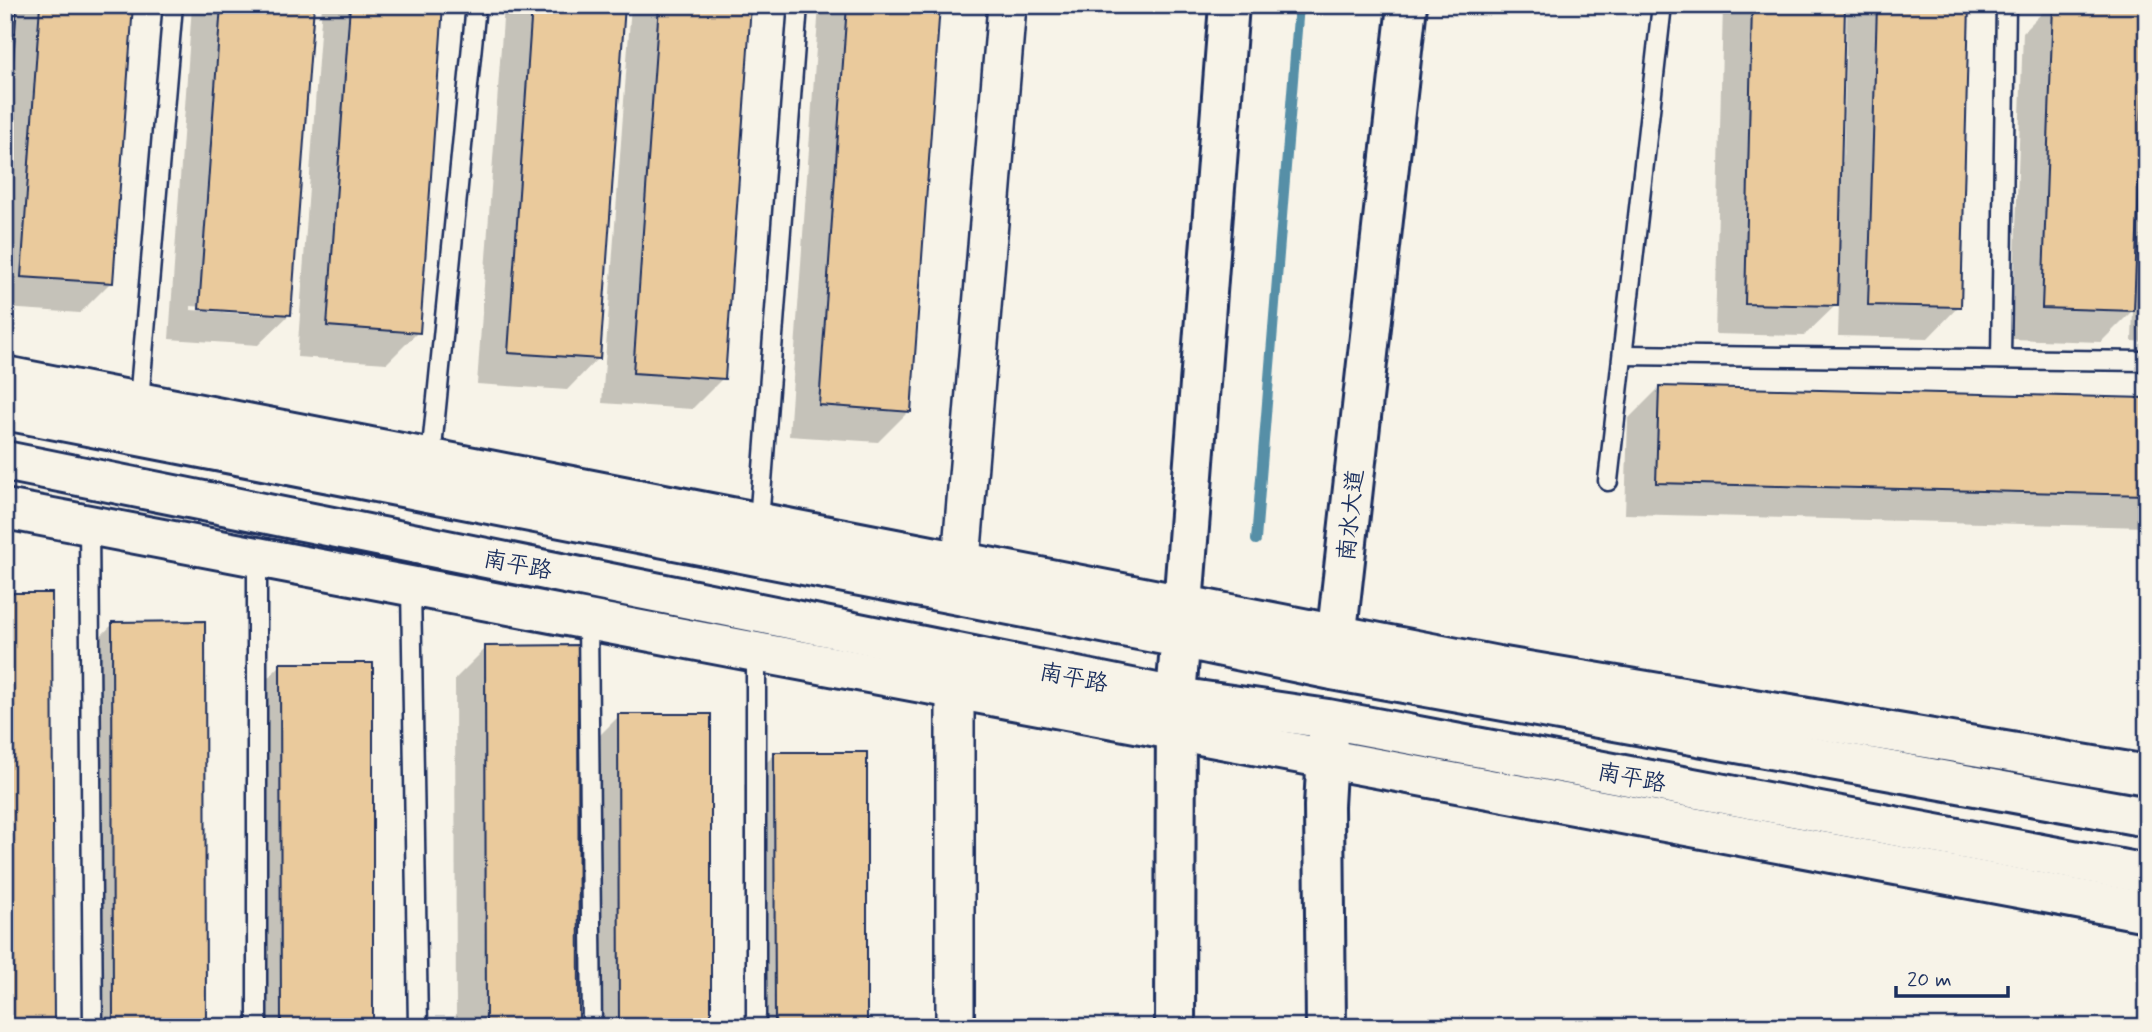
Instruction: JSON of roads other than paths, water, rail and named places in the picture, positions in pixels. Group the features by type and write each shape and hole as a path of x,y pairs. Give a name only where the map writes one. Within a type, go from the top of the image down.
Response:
{"main road":[{"path":"1175,1027 1176,714 1229,5"},
{"name":"南水大道","path":"1326,1027 1324,806 1328,719 1407,5"},
{"path":"5,376 961,561 1181,621"},
{"path":"5,410 1181,621 2147,817"},
{"name":"南平路","path":"5,461 1176,714 1328,719 2147,874"},
{"path":"5,509 955,690 1176,714 1326,759 2147,912"},
{"path":"1334,652 1498,666 2147,775"}],"street":[{"path":"961,561 1007,5"},
{"path":"955,690 955,1027"}],"lane":[{"path":"139,401 173,5"},
{"path":"430,458 476,5"},
{"path":"759,522 798,5"},
{"path":"1608,481 1662,5"},
{"path":"2001,359 2006,5"},
{"path":"1623,355 2147,361"},
{"path":"89,523 93,1027"},
{"path":"257,556 257,1027"},
{"path":"411,586 418,1027"},
{"path":"588,620 592,1027"},
{"path":"756,652 756,1027"}],"waterway":[{"path":"1256,540 1299,5"}]}
